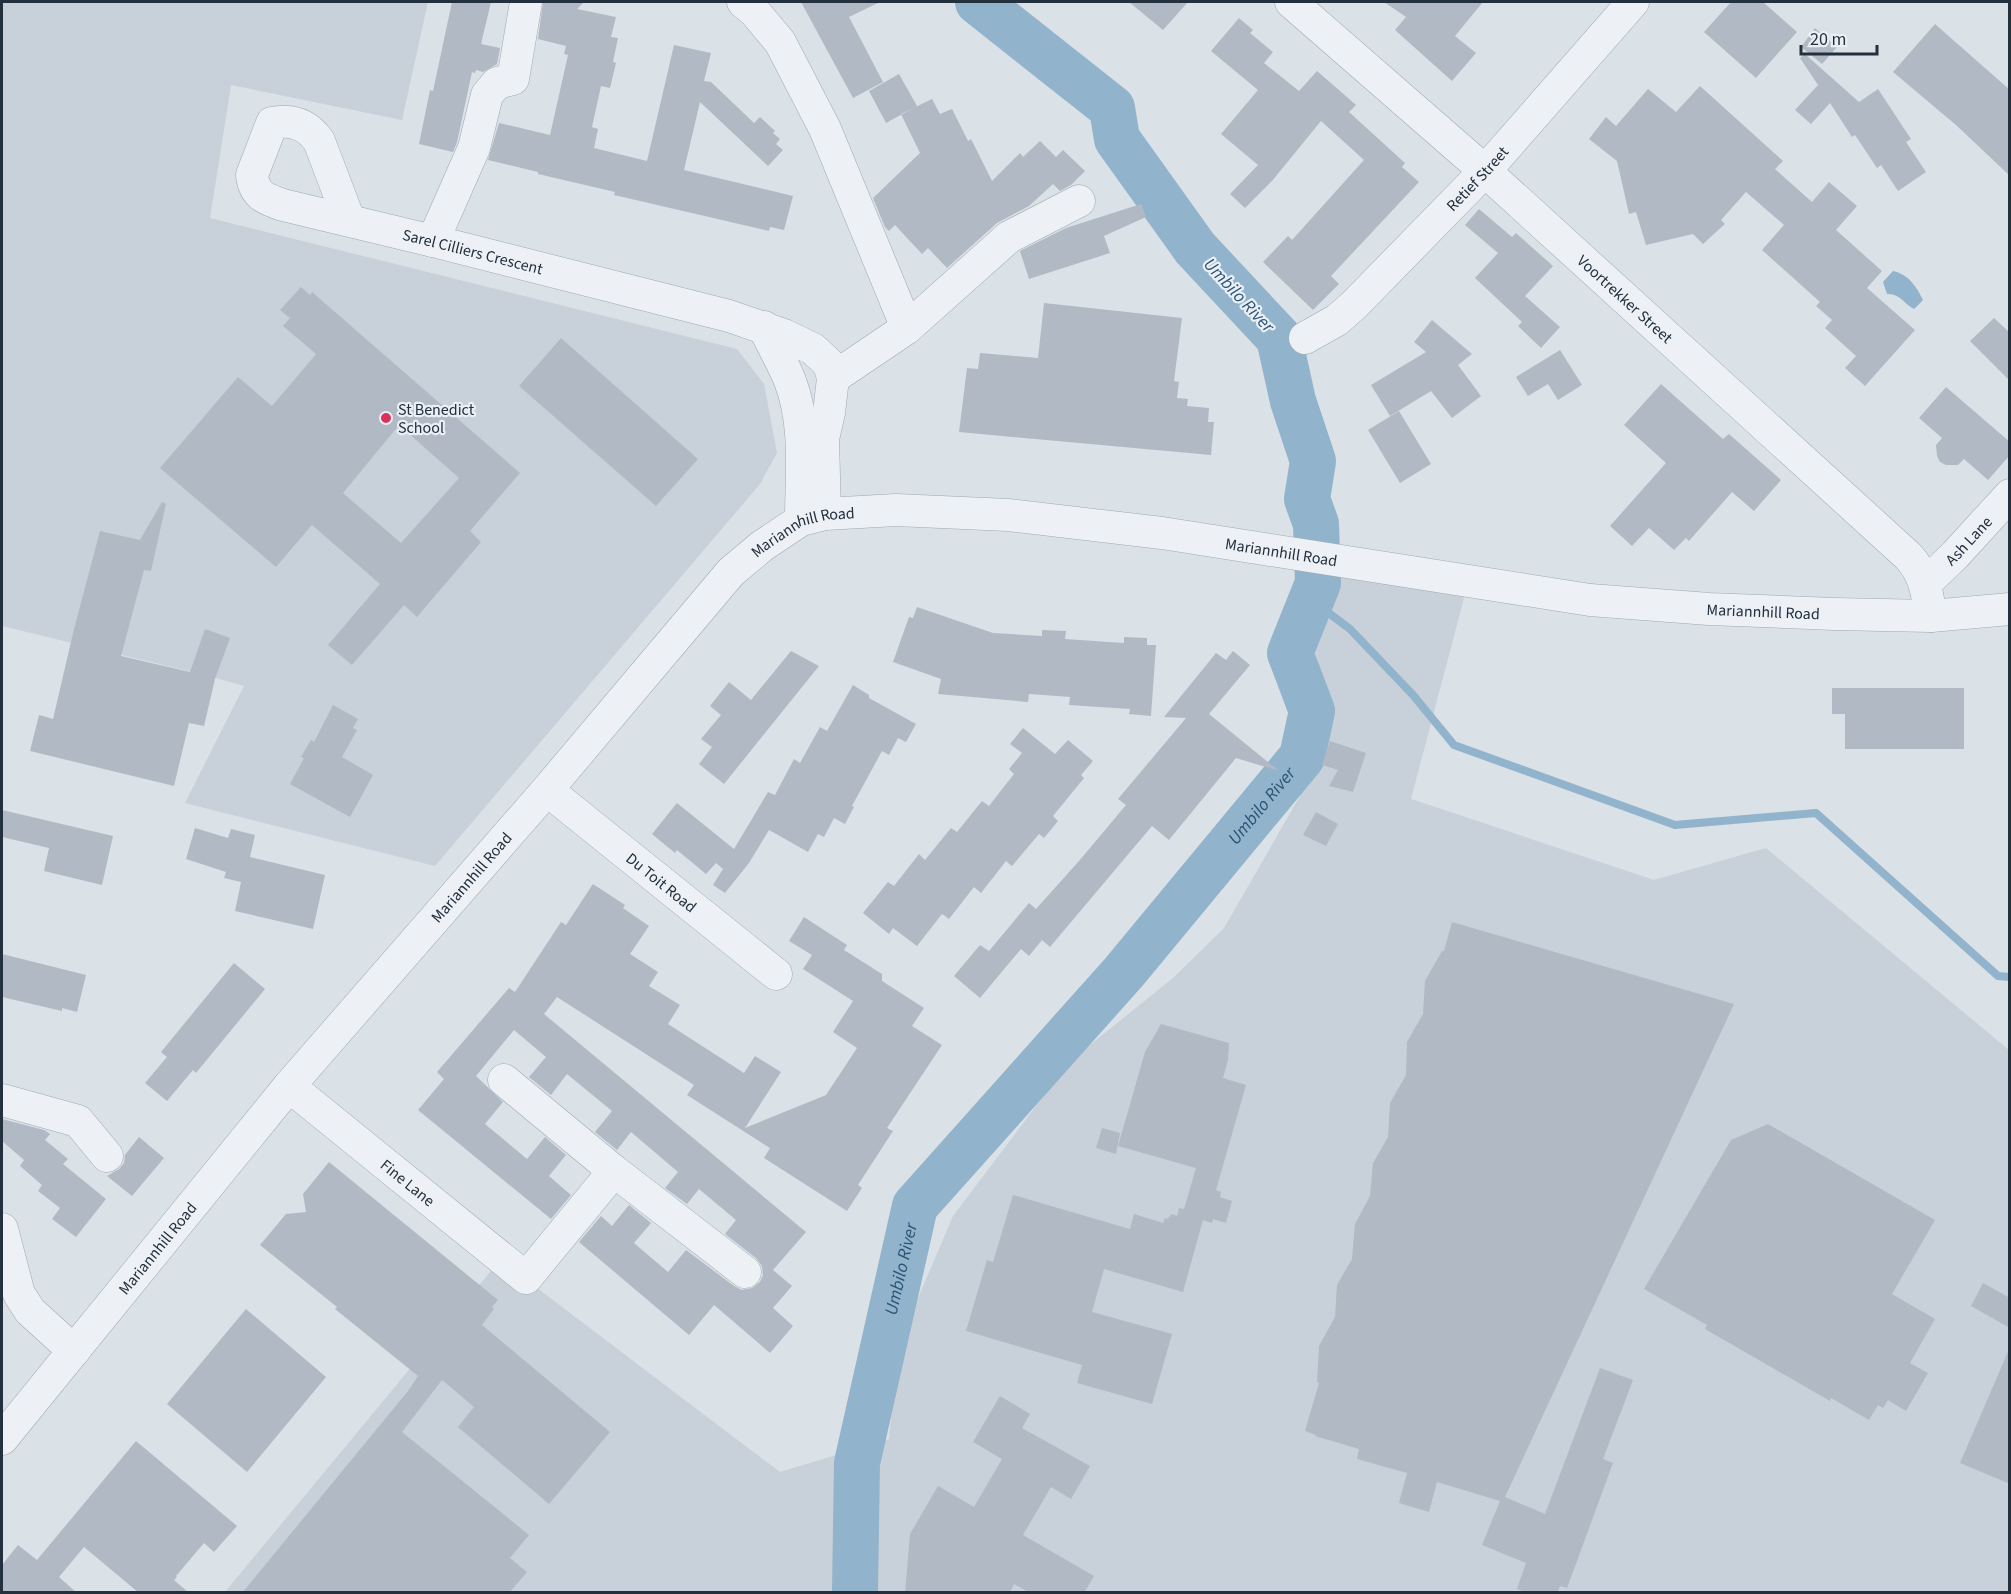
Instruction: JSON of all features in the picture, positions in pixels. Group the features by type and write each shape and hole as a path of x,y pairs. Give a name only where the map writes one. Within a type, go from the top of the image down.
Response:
{"street":[{"path":"433,241 474,148 487,95 497,83 513,79 526,2"},
{"path":"743,2 754,11 780,42 825,129 907,328"},
{"name":"Voortrekker Street","path":"1291,2 1485,171 1908,556 1916,565 1926,584 1930,616"},
{"name":"Retief Street","path":"1305,338 1337,320 1355,304 1485,171 1633,2"},
{"name":"Sarel Cilliers Crescent","path":"349,220 319,141 312,132 292,121 272,123 252,175 252,183 256,192 264,198 283,205 433,241 764,327 813,349 829,364 833,378"},
{"path":"813,517 833,378 907,328 1009,237 1078,201"},
{"path":"764,327 790,380 796,398 813,517"},
{"name":"Ash Lane","path":"1926,584 2010,495"},
{"name":"Mariannhill Road","path":"2,1439 289,1086 547,790 616,726 731,572 762,546 813,517 896,510 1008,515 1273,549 1590,600 1787,613 1930,616 2010,609"},
{"name":"Du Toit Road","path":"547,790 776,974"},
{"path":"504,1080 614,1171 745,1272"},
{"name":"Fine Lane","path":"289,1086 526,1278 614,1171"},
{"path":"2,1100 78,1121 107,1156"},
{"path":"2,1229 19,1294 30,1311 74,1351"}],"shaded area":[{"name":"St Benedict School","path":"2,2 428,2 402,120 231,85 210,218 737,349 764,384 777,453 760,484 435,866 185,803 244,686 2,626"},
{"path":"1324,558 1468,583 1411,799 1654,880 1766,848 2009,1050 2009,1592 225,1592 500,1260 780,1472 889,1439 898,1345 953,1216 1070,1061 1173,978 1224,928 1319,763 1332,707 1312,643"}],"water":[{"path":"1893,271 1908,278 1921,295 1923,300 1914,309 1899,297 1887,294 1883,282"}],"building":[{"path":"452,2 491,2 481,44 500,48 497,64 483,72 476,70 475,73 472,72 453,152 419,144"},
{"path":"543,2 584,2 577,9 616,17 611,37 618,38 613,62 616,63 610,88 601,86 592,127 598,129 594,148 647,161 674,45 711,53 704,81 711,82 754,123 760,117 775,131 773,133 780,139 776,144 783,150 768,166 700,102 684,170 793,196 784,230 770,227 769,231 614,195 615,192 488,160 499,123 550,135 568,55 564,54 566,46 538,39"},
{"path":"801,2 880,2 849,17 883,82 853,98"},
{"path":"1129,2 1188,2 1163,30"},
{"path":"1384,2 1483,2 1455,36 1476,53 1452,81 1395,30 1406,17"},
{"path":"1731,2 1763,2 1797,32 1756,78 1704,32"},
{"path":"1239,18 1253,30 1250,33 1273,52 1264,63 1299,91 1317,71 1356,105 1349,112 1405,163 1402,167 1419,182 1331,276 1339,284 1313,310 1263,262 1288,236 1292,240 1364,160 1321,121 1272,181 1245,208 1230,194 1258,165 1221,134 1258,90 1211,51"},
{"path":"1935,24 2010,90 2010,176 1956,125 1893,72"},
{"path":"1815,28 1837,47 1822,64 1801,47"},
{"path":"1805,54 1859,102 1878,89 1911,139 1906,142 1926,172 1898,191 1881,165 1877,168 1855,135 1852,137 1830,103 1811,124 1795,110 1818,85 1800,58"},
{"path":"899,74 917,106 886,123 869,91"},
{"path":"1700,86 1783,161 1775,169 1812,202 1829,182 1857,206 1836,230 1882,271 1867,288 1915,330 1865,386 1845,368 1856,356 1825,328 1832,320 1816,306 1820,302 1762,250 1784,225 1746,192 1721,220 1725,224 1703,244 1693,234 1646,245 1636,212 1629,214 1617,161 1589,139 1606,117 1616,126 1648,89 1676,112"},
{"path":"932,99 940,114 952,109 968,141 971,139 992,181 1020,153 1023,157 1040,141 1056,157 1063,150 1085,171 1071,185 1060,191 1053,184 1029,206 997,223 947,268 928,248 922,254 895,225 889,231 885,227 873,198 920,153 901,114"},
{"path":"1141,204 1146,217 1104,236 1110,253 1029,279 1020,251 1066,228"},
{"path":"1479,209 1512,237 1516,233 1553,266 1525,296 1560,327 1541,348 1518,326 1522,322 1475,278 1498,253 1465,225"},
{"path":"301,287 310,295 312,292 520,473 470,531 481,542 417,617 404,605 352,665 328,645 380,584 312,525 276,567 160,468 238,377 272,406 316,354 283,326 290,318 280,310","holes":["399,425 459,478 401,543 343,493"]},
{"path":"1044,303 1182,318 1174,381 1179,382 1177,398 1188,399 1187,406 1209,408 1208,422 1214,422 1211,455 959,432 967,368 978,369 980,353 1038,358"},
{"path":"1994,318 2010,333 2010,381 1970,341"},
{"path":"1432,320 1472,354 1458,365 1481,396 1452,418 1431,391 1390,416 1371,385 1426,352 1414,342"},
{"path":"561,338 698,459 656,506 519,386"},
{"path":"1560,350 1582,385 1558,400 1548,384 1528,396 1516,377"},
{"path":"1661,384 1723,439 1729,434 1781,480 1754,511 1732,492 1689,541 1686,538 1674,550 1649,528 1632,546 1610,526 1666,463 1624,425"},
{"path":"1946,387 2010,442 2010,455 1988,480 1964,459 1958,465 1946,465 1940,462 1936,445 1942,438 1919,418"},
{"path":"1399,411 1431,464 1400,483 1368,430"},
{"path":"162,502 166,504 151,571 144,570 121,656 190,672 205,629 230,638 215,679 204,726 189,723 174,786 30,751 39,715 53,719 100,531 140,540"},
{"path":"917,607 993,633 1042,636 1042,630 1066,631 1065,639 1124,643 1124,637 1147,638 1147,645 1156,645 1151,716 1129,714 1130,709 1069,705 1070,697 1029,694 1028,702 938,694 941,679 893,662 909,617 913,618"},
{"path":"791,651 819,666 724,784 699,764 712,747 701,739 721,715 710,706 729,682 751,700"},
{"path":"1233,651 1250,665 1209,714 1279,771 1236,758 1169,840 1152,826 1050,947 1042,940 1029,956 1021,949 980,998 954,976 980,945 989,951 1029,903 1036,909 1079,861 1126,805 1118,799 1186,718 1164,717 1216,653 1226,660"},
{"path":"853,685 869,695 869,698 916,724 906,742 898,738 889,755 882,751 852,806 854,807 845,824 834,818 824,837 818,834 808,852 769,830 749,863 725,893 713,885 723,869 716,863 706,874 677,850 675,853 652,834 677,803 734,849 768,792 775,795 794,759 800,763 820,727 827,731"},
{"path":"1832,688 1964,688 1964,749 1845,749 1845,714 1832,714"},
{"path":"333,705 358,719 353,728 357,730 342,757 373,775 350,817 290,784 304,758 301,757 311,740 314,742"},
{"path":"1023,728 1055,754 1068,740 1093,761 1081,775 1084,778 1053,816 1058,821 1044,838 1039,834 1012,866 1006,861 981,893 974,887 949,919 942,914 917,946 893,928 889,934 863,913 888,882 894,886 919,854 925,860 951,828 957,832 982,801 989,806 1014,774 1009,769 1022,753 1010,744"},
{"path":"1330,741 1366,753 1353,792 1329,786 1338,770 1322,765"},
{"path":"2,810 113,836 102,885 44,871 49,848 2,837"},
{"path":"1316,812 1338,824 1326,846 1303,835"},
{"path":"195,828 228,838 231,829 255,835 250,857 325,875 313,929 235,911 241,882 224,878 226,872 186,859"},
{"path":"593,884 625,905 623,908 649,926 630,954 658,972 649,986 680,1005 668,1024 744,1073 755,1056 781,1072 745,1128 826,1095 857,1048 833,1032 853,1001 803,969 812,955 789,941 804,917 847,945 844,950 882,974 882,981 924,1008 912,1026 942,1045 887,1128 893,1131 858,1185 862,1188 847,1211 764,1158 770,1148 687,1095 694,1085 557,997 544,1014 806,1232 773,1270 792,1286 773,1308 793,1326 770,1353 714,1305 689,1335 579,1242 601,1216 612,1226 629,1205 651,1223 634,1243 668,1272 686,1250 742,1290 752,1288 760,1282 763,1275 762,1266 756,1258 725,1234 736,1220 699,1189 687,1204 665,1188 678,1172 631,1132 617,1150 595,1132 612,1111 567,1074 551,1095 529,1077 546,1057 514,1030 476,1076 503,1102 485,1124 527,1159 545,1137 566,1155 549,1176 571,1195 551,1219 418,1110 444,1079 437,1072 509,988 515,992 561,922 566,925"},
{"path":"1452,922 1734,1004 1505,1497 1545,1514 1600,1368 1633,1380 1603,1459 1613,1463 1567,1588 1560,1586 1557,1593 1528,1593 1517,1589 1526,1563 1482,1545 1500,1501 1437,1482 1429,1512 1399,1503 1407,1473 1357,1459 1359,1449 1305,1431 1319,1383 1317,1382 1319,1346 1335,1317 1337,1285 1352,1259 1355,1224 1370,1196 1373,1163 1388,1137 1390,1103 1406,1075 1407,1042 1423,1014 1425,981 1444,951"},
{"path":"2,954 86,975 77,1012 62,1008 62,1011 2,997"},
{"path":"234,963 265,989 196,1073 193,1070 167,1101 145,1083 167,1057 161,1052"},
{"path":"1161,1024 1229,1043 1228,1060 1223,1078 1246,1085 1216,1190 1221,1192 1220,1197 1232,1201 1226,1223 1213,1219 1212,1223 1203,1220 1183,1292 1104,1269 1092,1312 1172,1334 1152,1404 1077,1383 1082,1365 966,1331 987,1260 993,1262 1013,1195 1130,1229 1134,1214 1163,1223 1165,1218 1167,1219 1172,1214 1177,1216 1179,1208 1184,1209 1196,1168 1118,1146 1145,1052"},
{"path":"2,1119 44,1130 50,1134 45,1140 68,1159 63,1164 106,1199 76,1237 52,1219 60,1208 38,1191 42,1185 20,1166 24,1160 2,1141"},
{"path":"1768,1124 1935,1220 1892,1294 1935,1319 1910,1363 1928,1373 1906,1411 1888,1400 1883,1408 1878,1405 1869,1420 1831,1398 1830,1401 1705,1329 1707,1325 1644,1289 1731,1140"},
{"path":"1102,1128 1120,1133 1116,1154 1096,1148"},
{"path":"139,1137 164,1158 132,1196 107,1176 124,1163 125,1155"},
{"path":"329,1162 498,1300 482,1325 610,1432 549,1504 458,1427 474,1407 442,1380 402,1432 529,1535 510,1558 527,1572 509,1593 242,1593 418,1376 260,1245 286,1214 306,1212 303,1194"},
{"path":"1983,1283 2010,1298 2010,1328 1971,1306"},
{"path":"246,1309 326,1377 247,1472 167,1404"},
{"path":"2010,1347 2010,1484 1960,1463"},
{"path":"1000,1396 1030,1414 1022,1428 1090,1466 1071,1499 1051,1487 1023,1535 1094,1576 1084,1593 1030,1593 1014,1584 1010,1593 905,1593 910,1534 938,1486 974,1507 1002,1459 973,1442"},
{"path":"136,1441 237,1526 214,1552 204,1543 176,1576 174,1580 189,1593 139,1593 84,1547 59,1577 77,1593 2,1593 2,1565 18,1545 37,1560"}],"waterway":[{"name":"Umbilo River","path":"855,1592 857,1463 915,1206 1124,972 1302,757 1312,711 1290,653 1318,583 1316,524 1307,499 1313,461 1293,401 1279,338 1195,248 1117,139 1112,108 978,2"},
{"path":"1318,583 1322,608 1350,629 1413,695 1454,745 1675,825 1816,813 1998,976 2010,977"}],"place":[{"name":"St Benedict School","path":"386,418"}]}
